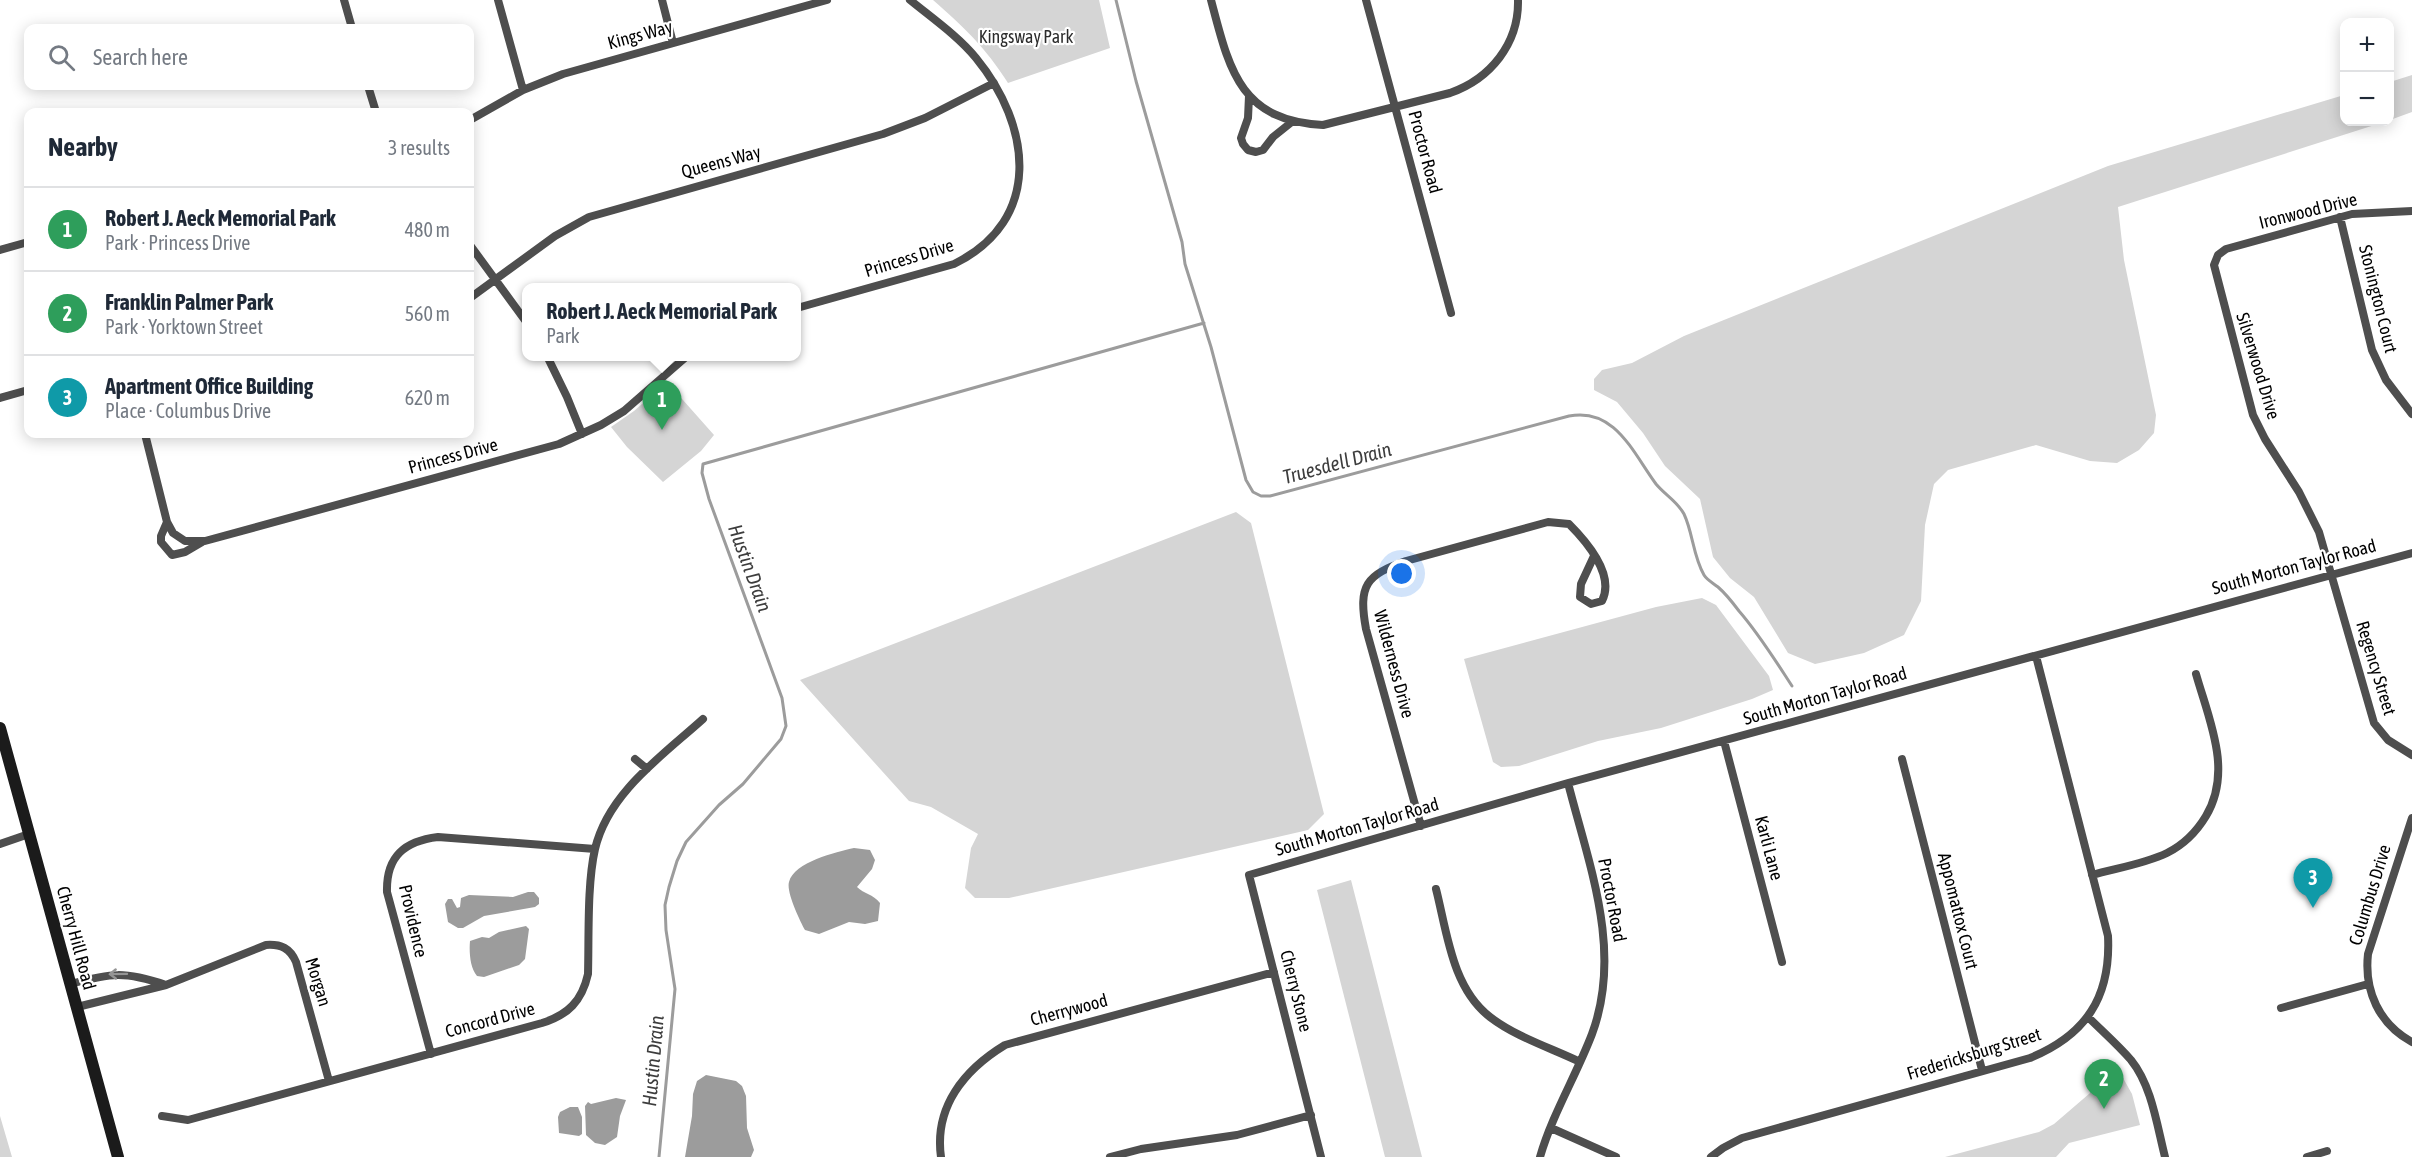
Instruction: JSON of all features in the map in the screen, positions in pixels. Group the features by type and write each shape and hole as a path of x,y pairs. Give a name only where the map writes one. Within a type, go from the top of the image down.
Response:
{"main road":[{"name":"Cherry Hill Road","path":"0,728 117,1157"}],"street":[{"path":"344,0 351,24"},
{"path":"498,0 523,90"},
{"path":"662,0 673,43"},
{"name":"Kings Way","path":"474,118 523,90 563,74 827,0"},
{"name":"Princess Drive","path":"801,307 944,268 974,253 991,238 1010,211 1017,190 1020,153 1015,129 994,82 974,55 910,0"},
{"path":"1211,0 1230,66 1249,96 1271,113 1305,124 1333,124 1460,90 1491,68 1502,56 1514,32 1518,0"},
{"name":"Proctor Road","path":"1366,0 1451,313"},
{"name":"Queens Way","path":"474,295 555,236 589,217 883,134 925,118 994,82"},
{"path":"369,90 375,108"},
{"path":"1249,96 1248,118 1241,138 1248,150 1256,152 1263,150 1273,137 1293,122"},
{"name":"Ironwood Drive","path":"2216,258 2226,249 2340,217 2364,213 2412,211"},
{"name":"Stonington Court","path":"2340,217 2373,350 2386,380 2412,414"},
{"path":"0,249 24,243"},
{"path":"474,250 522,316"},
{"name":"Silverwood Drive","path":"2216,258 2214,265 2218,286 2253,415 2265,439 2309,510 2319,532 2331,575"},
{"path":"549,361 582,435"},
{"name":"Princess Drive","path":"167,522 161,542 172,555 185,552 205,541 560,444 582,435 624,411 682,361"},
{"path":"0,398 24,391"},
{"name":"Princess Drive","path":"146,438 167,522 173,533 185,541 205,541"},
{"name":"Wilderness Drive","path":"1421,826 1366,628 1362,606 1366,583 1383,569 1548,522 1569,524 1587,542 1594,556 1602,574 1606,591 1602,601 1590,604 1580,597 1581,584 1594,556"},
{"name":"South Morton Taylor Road","path":"1249,875 1568,783 2412,553"},
{"name":"Regency Street","path":"2331,575 2374,723 2388,740 2412,755"},
{"name":"Fredericksburg Street","path":"1711,1157 1742,1138 2030,1058 2049,1050 2071,1035 2088,1017 2103,989 2109,954 2108,936 2036,656"},
{"path":"2092,875 2166,854 2196,830 2210,810 2217,785 2219,761 2196,674"},
{"name":"Concord Drive","path":"162,1116 188,1120 552,1020 571,1009 579,999 588,974 595,849 616,803 647,770 703,719"},
{"name":"Karli Lane","path":"1724,741 1782,963"},
{"path":"635,759 647,770"},
{"name":"Appomattox Court","path":"1902,759 1982,1070"},
{"name":"Proctor Road","path":"1540,1157 1592,1033 1600,1006 1604,980 1605,948 1600,909 1568,783"},
{"name":"Columbus Drive","path":"2368,984 2368,954 2412,818"},
{"path":"0,844 29,834"},
{"name":"Providence","path":"431,1054 387,892 388,873 395,858 415,842 438,837 595,849"},
{"name":"Cherry Stone","path":"1249,875 1321,1157"},
{"path":"1436,889 1459,975 1472,999 1503,1026 1580,1062"},
{"name":"Morgan","path":"77,1007 166,985 266,945 280,945 286,948 296,962 329,1081"},
{"name":"Cherrywood","path":"941,1157 940,1140 945,1113 956,1089 978,1063 1005,1045 1274,972"},
{"path":"70,984 111,974 125,974 166,985"},
{"path":"2281,1008 2368,984 2372,998 2385,1020 2412,1042"},
{"path":"2088,1017 2138,1070 2151,1103 2165,1157"},
{"path":"1110,1157 1141,1149 1237,1135 1311,1116"},
{"path":"1551,1128 1616,1157"},
{"path":"2307,1157 2327,1151"}],"green space":[{"name":"Kingsway Park","path":"933,0 1099,0 1110,48 1008,83 974,38"},
{"path":"2412,75 2412,112 2394,119 2394,81"},
{"path":"2340,96 2340,126 2371,126 2118,207 2124,260 2156,415 2154,433 2139,450 2117,463 2090,461 2036,445 1948,470 1934,484 1925,525 1921,601 1904,635 1864,653 1815,664 1788,653 1754,597 1730,578 1713,557 1700,499 1665,466 1643,433 1617,402 1594,390 1594,379 1602,370 1632,363 1684,336 2108,166"},
{"path":"667,382 714,435 701,451 663,482 627,447 611,427 634,411"},
{"path":"1236,512 1251,523 1324,814 1308,830 1009,898 975,898 965,888 971,848 978,834 931,807 909,801 800,680"},
{"path":"1702,598 1716,605 1769,676 1773,690 1661,728 1598,741 1519,766 1501,767 1493,762 1464,659 1656,607"},
{"path":"1351,880 1422,1157 1385,1157 1317,890"},
{"path":"2118,1069 2132,1094 2140,1125 2069,1143 2056,1157 1945,1157 2039,1132 2054,1124"},
{"path":"0,1116 12,1157 0,1157"}],"shaded area":[{"path":"854,848 870,850 875,860 872,869 857,887 880,903 878,921 865,924 849,922 819,934 805,930 790,892 789,882 792,875 817,859"},
{"path":"534,892 539,898 539,904 535,907 484,916 463,928 458,928 448,922 445,904 448,899 452,899 457,908 460,907 461,898 469,895 513,897"},
{"path":"526,926 529,929 525,959 519,965 484,977 477,976 470,960 470,941 482,937 489,938 499,932"},
{"path":"706,1075 736,1081 742,1086 746,1096 747,1128 754,1150 751,1157 685,1157 693,1094 697,1081"},
{"path":"616,1098 626,1100 620,1116 617,1137 605,1145 595,1143 586,1135 585,1106 588,1102 591,1104"},
{"path":"570,1107 578,1107 582,1117 582,1134 579,1136 559,1133 560,1112"}],"waterway":[{"name":"Truesdell Drain","path":"1116,0 1136,81 1182,242 1185,264 1211,347 1246,480 1253,492 1261,496 1270,496 1569,416 1585,415 1599,418 1621,435 1656,484 1681,509 1704,575 1724,593 1746,620 1792,686"},
{"name":"Hustin Drain","path":"659,1157 675,989 666,930 665,905 669,887 686,842 719,805 743,784 781,739 786,726 782,698 709,499 702,473 703,464 1204,323"}],"place":[{"name":"Robert J. Aeck Memorial Park","path":"662,430"},
{"name":"Apartment Office Building","path":"2313,908"},
{"name":"Franklin Palmer Park","path":"2104,1109"}]}
